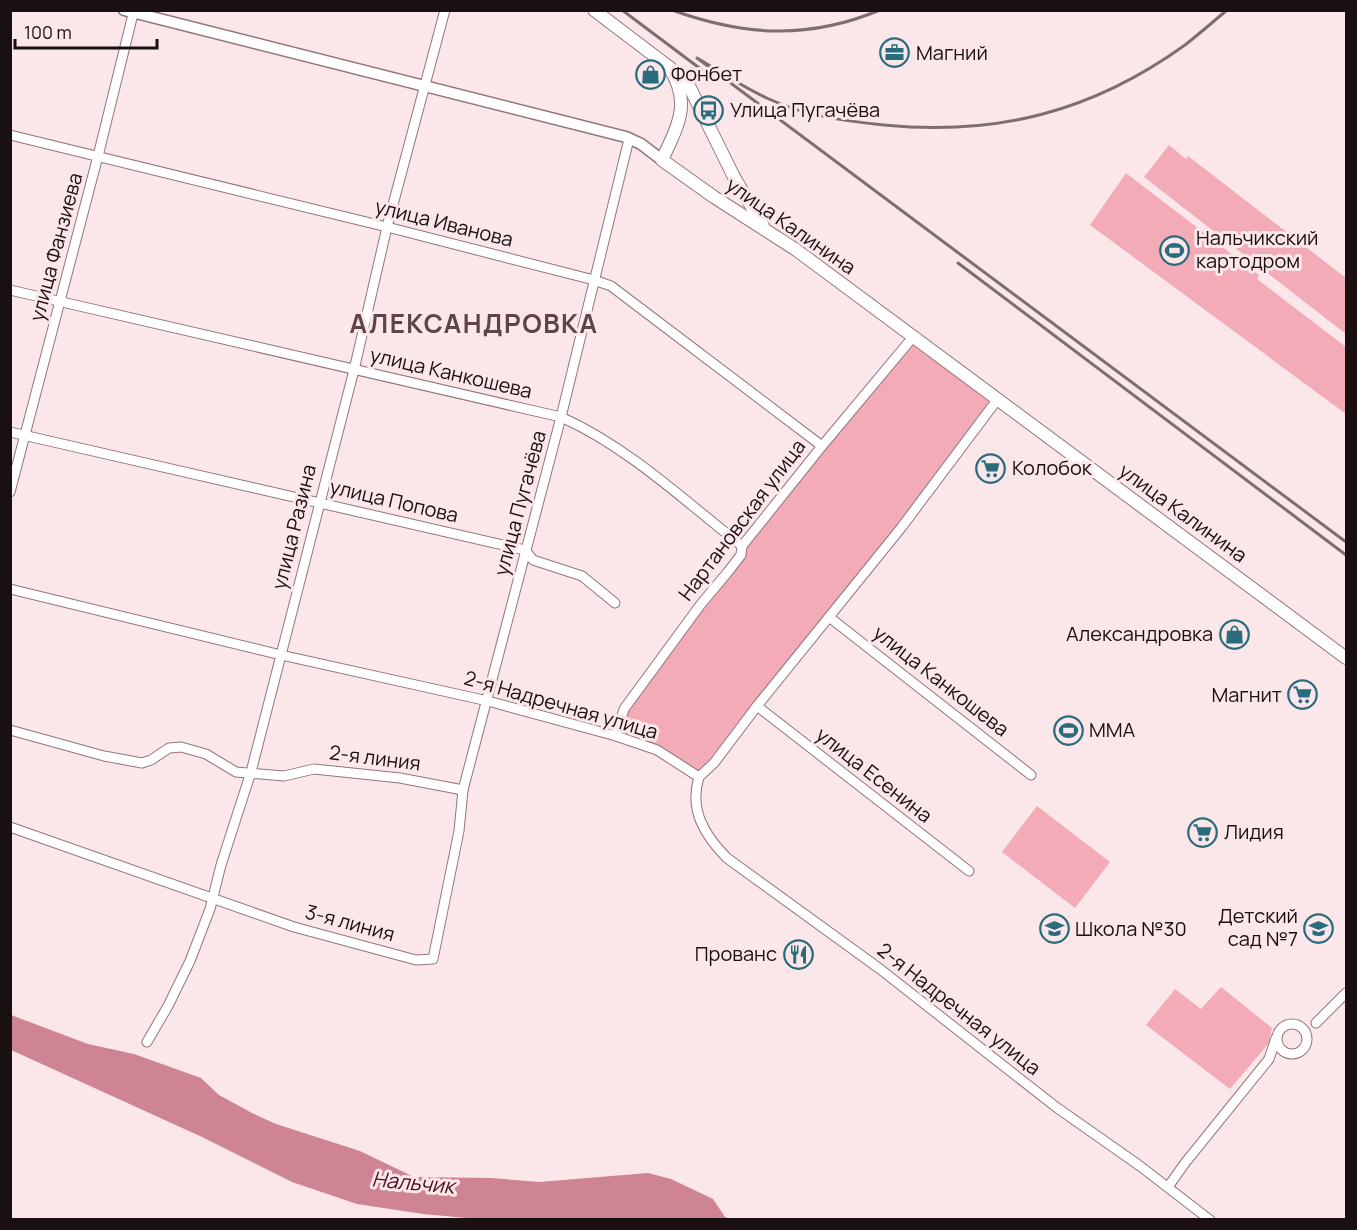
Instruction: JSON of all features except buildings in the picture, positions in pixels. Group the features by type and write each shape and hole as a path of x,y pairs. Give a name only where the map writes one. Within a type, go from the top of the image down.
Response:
{"main road":[{"path":"594,10 688,84 734,177 765,230"},
{"path":"662,160 680,121 682,107 677,80 669,67"},
{"name":"улица Калинина","path":"662,160 795,249 1347,658"}],"street":[{"name":"улица Разина","path":"147,1042 180,984 190,961 213,898 251,772 354,370 387,226 445,10"},
{"name":"улица Калинина","path":"130,11 629,139 662,160"},
{"name":"улица Фанзиева","path":"10,492 98,156 130,11"},
{"name":"улица Иванова","path":"10,135 387,226 611,286 822,446"},
{"name":"улица Пугачёва","path":"488,701 629,139"},
{"name":"улица Канкошева","path":"10,290 561,417 582,427 633,460 742,546"},
{"name":"Нартановская улица","path":"616,736 624,709 700,604 741,555 742,546 913,337"},
{"path":"699,777 714,763 757,706 901,528 997,400"},
{"name":"улица Попова","path":"10,432 525,550 533,560 582,576 615,603"},
{"name":"2-я Надречная улица","path":"10,589 488,701 616,736 663,753 699,777 694,803 698,816 710,838 727,858 880,969 1056,1107 1210,1220"},
{"name":"улица Канкошева","path":"829,617 1031,775"},
{"name":"3-я линия","path":"10,827 294,927 416,960 433,959 459,831 463,790 488,701"},
{"name":"улица Есенина","path":"757,706 969,871"},
{"name":"2-я линия","path":"10,730 104,756 142,763 169,748 181,747 206,754 236,772 284,776 314,769 400,778 463,790"},
{"path":"1269,1059 1284,1052 1297,1053 1304,1048 1316,1023 1347,993"},
{"path":"1168,1187 1195,1149 1269,1059 1282,1026 1290,1023 1299,1025 1316,1023"},
{"path":"1299,1025 1305,1031 1307,1040"},
{"path":"1276,1038 1278,1046 1284,1052"}],"shaded area":[{"path":"1169,145 1186,159 1188,156 1346,278 1346,334 1144,177"},
{"path":"1126,173 1259,275 1257,279 1346,347 1346,414 1090,225"},
{"path":"913,337 997,400 699,777 680,764 616,736 622,716 740,555"},
{"path":"1037,806 1110,862 1075,908 1002,852"},
{"path":"1221,987 1272,1028 1269,1043 1230,1089 1146,1025 1175,989 1201,1009"}],"water":[{"name":"Нальчик","path":"11,1015 88,1044 134,1054 201,1078 219,1095 252,1113 276,1124 360,1151 414,1177 491,1178 539,1182 648,1173 671,1179 713,1199 725,1217 732,1219 488,1220 423,1214 357,1204 292,1182 202,1137 11,1050"}],"railway":[{"path":"622,10 702,70"},
{"path":"672,10 725,25 776,31 827,26 880,10"},
{"path":"1227,10 1185,45 1115,87 1079,103 1042,114 966,127 884,125 811,114 760,95 697,58 1346,542"},
{"path":"958,263 1346,555"}],"place":[{"name":"Магний","path":"895,53"},
{"name":"Фонбет","path":"650,74"},
{"name":"Улица Пугачёва","path":"709,110"},
{"name":"Нальчикский картодром","path":"1175,250"},
{"name":"Колобок","path":"991,468"},
{"name":"Александровка","path":"1234,634"},
{"name":"Магнит","path":"1303,695"},
{"name":"MMA","path":"1068,730"},
{"name":"Лидия","path":"1203,832"},
{"name":"Детский сад №7","path":"1319,928"},
{"name":"Школа №30","path":"1054,929"},
{"name":"Прованс","path":"798,954"}],"district":[{"name":"АЛЕКСАНДРОВКА","path":"474,324"}]}
